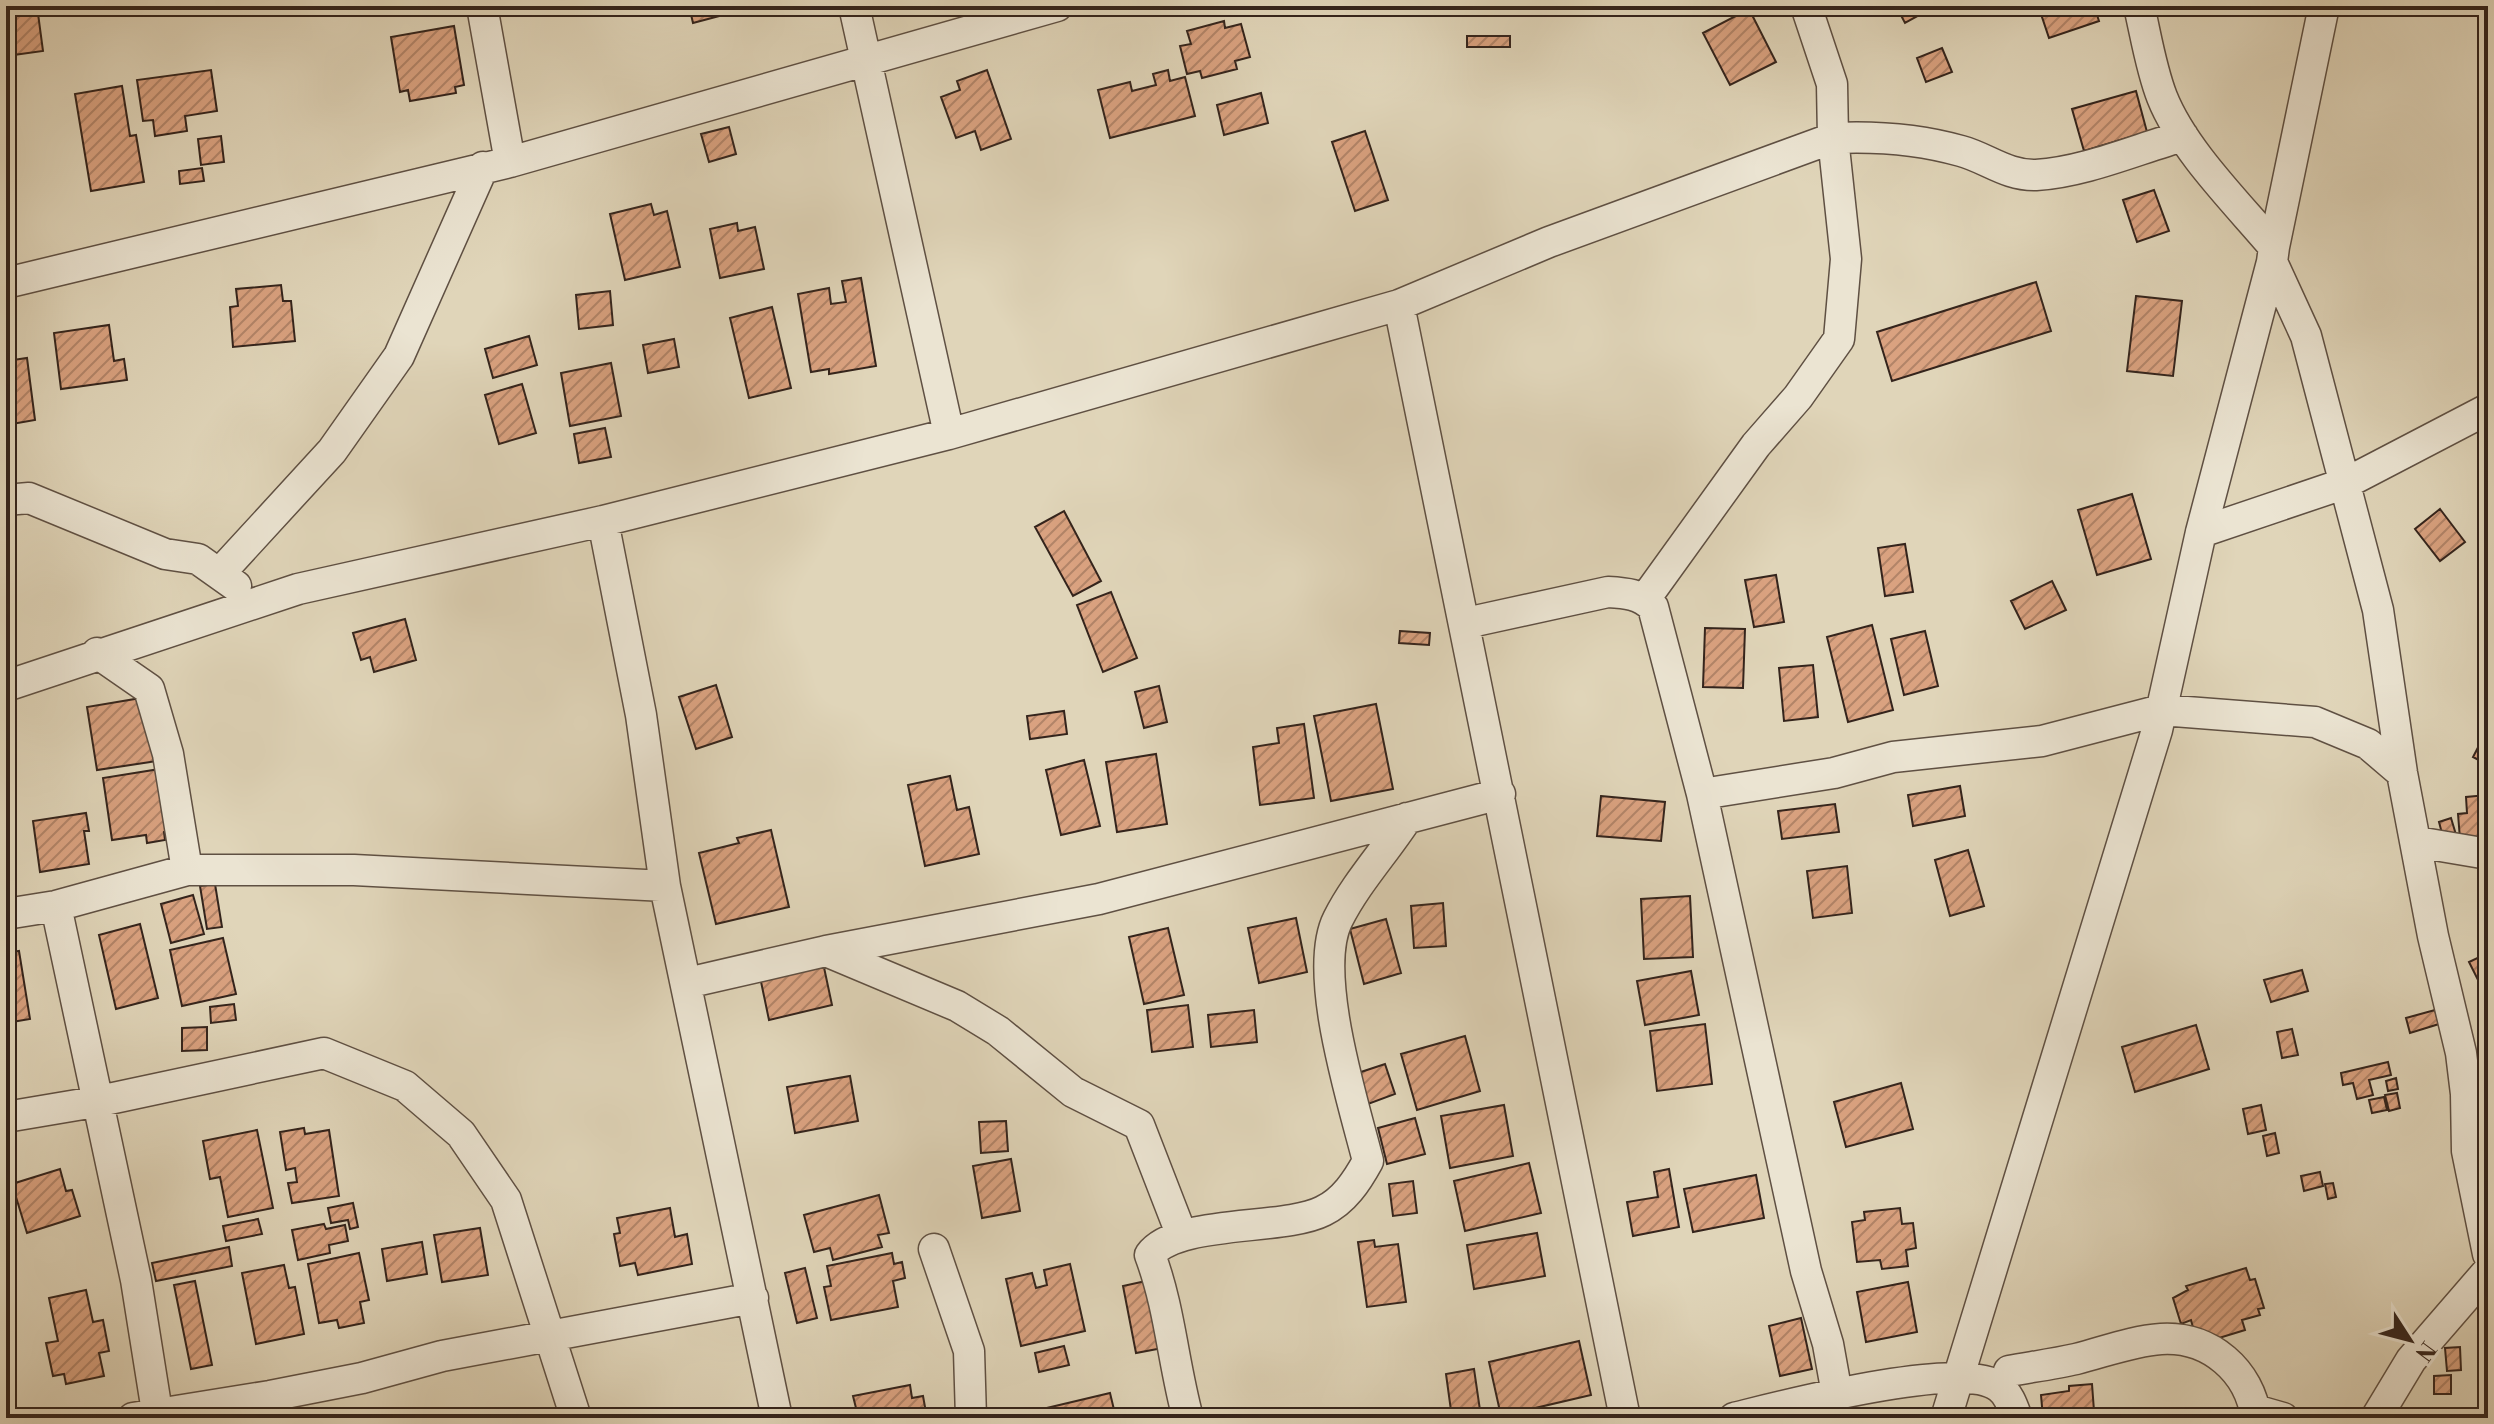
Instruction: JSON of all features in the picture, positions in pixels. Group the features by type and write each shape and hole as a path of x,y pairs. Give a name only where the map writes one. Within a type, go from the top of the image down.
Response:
{"street":[{"path":"220,573 332,451 399,356 497,165 482,6"},
{"path":"854,6 949,434"},
{"path":"6,283 497,165 1057,6"},
{"path":"1645,599 1719,494 1798,397 1839,339 1846,259 1833,138 1832,84 1806,6"},
{"path":"2139,6 2161,94 2183,136 2273,254 2306,336 2378,610 2402,773 2433,936 2461,1053 2466,1094 2467,1151 2488,1254"},
{"path":"1946,1418 2161,710 2201,532 2273,254 2324,6"},
{"path":"6,686 97,653 298,589 603,521 949,434 1399,305 1549,242 1833,138 1866,136 1916,141 1963,151 2008,172 2034,175 2063,170 2183,136"},
{"path":"1399,305 1625,1418"},
{"path":"2201,532 2346,483 2488,409"},
{"path":"6,500 29,498 165,554 198,559 256,602"},
{"path":"603,521 641,715 665,886 777,1418"},
{"path":"1466,623 1608,592 1628,593 1645,599 1653,607 1702,794 1806,1271 1828,1344 1837,1394"},
{"path":"97,653 149,689 168,754 187,870"},
{"path":"1702,794 1834,773 1893,757 2042,741 2161,710 2315,722 2368,744 2402,773"},
{"path":"687,983 826,951 1099,899 1500,794"},
{"path":"1188,1418 1174,1364 1170,1323 1150,1255 1158,1243 1182,1236 1322,1212 1346,1194 1368,1161 1336,1038 1331,988 1332,948 1336,923 1407,818"},
{"path":"2417,842 2488,854"},
{"path":"6,914 56,906 187,870 354,870 665,886"},
{"path":"56,906 80,1009 95,1102 136,1280 149,1416 362,1378 442,1356 753,1298"},
{"path":"826,951 957,1006 998,1031 1073,1092 1139,1125 1182,1236"},
{"path":"6,1117 95,1102 324,1053 405,1086 461,1134 506,1200 576,1418"},
{"path":"934,1249 969,1351 971,1418"},
{"path":"2376,1418 2411,1360 2488,1271"},
{"path":"2009,1371 2163,1339 2195,1343 2216,1352 2238,1372 2264,1415"},
{"path":"1734,1418 1837,1394 1958,1376 1997,1384 2006,1393 2017,1418"}],"building":[{"path":"6,6 37,6 43,51 6,56"},
{"path":"689,6 757,6 693,23"},
{"path":"1896,6 1933,6 1934,7 1905,23"},
{"path":"2064,6 2094,6 2099,21 2049,38 2041,14"},
{"path":"1749,9 1776,62 1730,85 1703,33"},
{"path":"1224,21 1225,28 1241,24 1250,57 1235,61 1237,69 1202,78 1200,71 1187,74 1180,46 1191,44 1187,31"},
{"path":"454,26 464,85 455,87 456,93 410,101 408,90 400,92 391,37"},
{"path":"1467,36 1510,36 1510,47 1467,47"},
{"path":"1942,48 1952,72 1926,82 1917,58"},
{"path":"211,70 217,111 185,116 187,131 155,136 153,120 143,121 137,80"},
{"path":"987,70 1011,139 981,150 975,131 956,138 941,97 960,90 957,81"},
{"path":"1168,70 1170,81 1185,77 1195,116 1110,138 1098,90 1130,82 1132,91 1156,85 1153,74"},
{"path":"122,86 130,136 136,135 144,182 91,191 75,94"},
{"path":"2136,91 2147,132 2084,151 2072,109"},
{"path":"1261,93 1268,123 1224,135 1217,105"},
{"path":"729,127 736,154 709,162 701,134"},
{"path":"1365,131 1388,200 1355,211 1332,142"},
{"path":"221,136 224,162 201,165 198,139"},
{"path":"202,168 204,181 180,184 179,171"},
{"path":"2154,190 2169,231 2137,242 2123,200"},
{"path":"651,204 654,215 667,211 680,267 625,280 610,214"},
{"path":"737,223 738,231 755,227 764,269 720,278 710,229"},
{"path":"861,278 876,366 829,374 829,369 811,372 798,294 829,288 831,304 846,302 842,281"},
{"path":"2036,282 2051,331 1892,381 1877,332"},
{"path":"281,285 283,301 291,301 295,341 233,347 230,307 238,306 236,289"},
{"path":"610,291 613,325 579,329 576,295"},
{"path":"2136,296 2182,301 2173,376 2127,371"},
{"path":"772,307 791,388 749,398 730,318"},
{"path":"109,325 114,361 124,359 127,380 61,389 54,333"},
{"path":"529,336 537,365 493,378 485,349"},
{"path":"674,339 679,367 648,373 643,345"},
{"path":"27,358 35,420 6,425 6,361"},
{"path":"611,363 621,416 570,426 561,373"},
{"path":"522,384 536,433 499,444 485,395"},
{"path":"605,428 611,457 579,463 574,434"},
{"path":"2132,494 2151,559 2097,575 2078,510"},
{"path":"2440,509 2465,542 2440,561 2415,529"},
{"path":"1064,511 1101,581 1073,596 1035,527"},
{"path":"1905,544 1913,592 1885,596 1878,548"},
{"path":"1776,575 1784,622 1754,627 1745,580"},
{"path":"2052,581 2066,610 2025,629 2011,601"},
{"path":"1111,592 1137,658 1103,672 1077,605"},
{"path":"405,619 416,660 374,672 370,657 361,660 353,633"},
{"path":"1872,625 1893,710 1848,722 1827,637"},
{"path":"1705,628 1745,629 1743,688 1703,687"},
{"path":"1400,631 1430,633 1429,645 1399,643"},
{"path":"1925,631 1938,686 1904,695 1891,639"},
{"path":"1813,665 1818,717 1784,721 1779,668"},
{"path":"716,685 732,737 696,749 679,697"},
{"path":"1159,686 1167,722 1144,728 1135,692"},
{"path":"147,697 157,761 97,770 87,707"},
{"path":"1376,704 1393,789 1331,801 1314,716"},
{"path":"1064,711 1067,734 1030,739 1027,716"},
{"path":"1304,724 1314,798 1260,805 1253,747 1279,743 1277,728"},
{"path":"2488,728 2488,765 2473,757"},
{"path":"1156,754 1167,824 1117,832 1106,762"},
{"path":"1084,760 1100,826 1061,835 1046,770"},
{"path":"166,768 175,830 164,832 165,840 147,843 146,835 112,840 103,778"},
{"path":"950,776 957,810 969,807 979,854 925,866 908,785"},
{"path":"1960,786 1965,816 1913,826 1908,795"},
{"path":"2487,795 2488,836 2460,839 2458,814 2467,813 2466,797"},
{"path":"1601,796 1665,802 1661,841 1597,836"},
{"path":"1835,804 1839,832 1782,839 1778,811"},
{"path":"86,813 89,831 84,831 89,864 40,872 33,821"},
{"path":"2451,818 2457,838 2444,841 2439,822"},
{"path":"771,830 789,907 716,924 699,853 739,843 737,838"},
{"path":"6,844 12,872 6,874"},
{"path":"1968,850 1984,906 1950,916 1935,860"},
{"path":"1847,866 1852,913 1813,918 1807,871"},
{"path":"215,884 222,927 207,929 200,886"},
{"path":"193,895 204,934 171,943 161,904"},
{"path":"1690,896 1693,957 1644,959 1641,899"},
{"path":"1443,903 1446,946 1414,948 1411,906"},
{"path":"1296,918 1307,972 1259,983 1248,928"},
{"path":"1386,919 1401,973 1364,984 1350,929"},
{"path":"140,924 158,998 116,1009 99,935"},
{"path":"1168,928 1184,995 1144,1004 1129,937"},
{"path":"223,938 236,994 182,1006 170,950"},
{"path":"19,951 30,1019 6,1023 6,953"},
{"path":"2488,953 2488,975 2478,980 2469,962"},
{"path":"822,958 832,1005 769,1020 759,972"},
{"path":"2302,970 2308,991 2271,1002 2264,980"},
{"path":"1691,971 1699,1015 1645,1025 1637,981"},
{"path":"234,1004 236,1020 211,1023 210,1007"},
{"path":"1188,1005 1193,1047 1152,1052 1147,1010"},
{"path":"1254,1010 1257,1042 1211,1047 1208,1015"},
{"path":"2435,1010 2439,1024 2410,1033 2406,1018"},
{"path":"1705,1024 1712,1084 1657,1091 1650,1031"},
{"path":"2196,1025 2209,1069 2135,1092 2122,1047"},
{"path":"207,1027 207,1050 182,1051 182,1028"},
{"path":"2292,1029 2298,1055 2282,1058 2277,1032"},
{"path":"1465,1036 1480,1091 1417,1110 1401,1054"},
{"path":"2388,1062 2391,1075 2369,1080 2373,1095 2357,1099 2353,1083 2343,1085 2341,1073"},
{"path":"1385,1064 1395,1094 1368,1104 1358,1073"},
{"path":"850,1076 858,1121 795,1133 787,1087"},
{"path":"2396,1078 2398,1089 2388,1091 2386,1081"},
{"path":"1901,1083 1913,1129 1846,1147 1834,1102"},
{"path":"2397,1093 2400,1108 2389,1111 2385,1095"},
{"path":"2384,1097 2387,1110 2372,1113 2369,1100"},
{"path":"1504,1105 1513,1156 1450,1168 1441,1116"},
{"path":"2261,1105 2266,1130 2248,1134 2243,1109"},
{"path":"1415,1118 1425,1154 1387,1164 1378,1128"},
{"path":"1006,1121 1008,1151 981,1153 979,1122"},
{"path":"304,1128 305,1134 329,1130 339,1196 292,1203 288,1183 297,1182 295,1168 286,1170 280,1132"},
{"path":"257,1130 273,1208 228,1217 220,1177 210,1179 203,1141"},
{"path":"2275,1133 2279,1153 2267,1156 2263,1136"},
{"path":"1011,1159 1020,1211 982,1218 973,1166"},
{"path":"1529,1163 1541,1213 1465,1231 1454,1181"},
{"path":"60,1169 66,1191 72,1190 80,1216 27,1233 12,1184"},
{"path":"1669,1169 1679,1227 1633,1236 1627,1202 1658,1197 1654,1172"},
{"path":"2320,1172 2323,1186 2304,1191 2301,1176"},
{"path":"1756,1175 1764,1218 1693,1232 1684,1189"},
{"path":"1413,1181 1417,1213 1393,1216 1389,1184"},
{"path":"2333,1183 2336,1197 2328,1199 2325,1184"},
{"path":"879,1195 889,1233 878,1235 882,1247 833,1260 830,1248 814,1252 804,1215"},
{"path":"353,1203 358,1227 350,1229 348,1220 331,1223 328,1208"},
{"path":"670,1208 675,1237 687,1234 692,1264 638,1275 635,1263 620,1266 614,1234 620,1233 617,1218"},
{"path":"1900,1208 1902,1224 1913,1223 1916,1248 1906,1250 1908,1266 1882,1269 1880,1260 1857,1262 1852,1222 1865,1220 1864,1212"},
{"path":"258,1219 262,1234 226,1241 223,1226"},
{"path":"324,1224 326,1229 345,1225 348,1241 329,1245 330,1253 298,1260 292,1230"},
{"path":"480,1228 488,1275 442,1282 434,1235"},
{"path":"1537,1233 1545,1276 1474,1289 1467,1245"},
{"path":"1374,1240 1375,1247 1398,1244 1406,1302 1367,1307 1358,1242"},
{"path":"422,1242 427,1274 387,1281 382,1249"},
{"path":"229,1247 232,1266 156,1281 152,1263"},
{"path":"359,1253 369,1300 360,1302 364,1323 339,1328 337,1320 319,1323 308,1264"},
{"path":"892,1253 894,1264 902,1262 905,1278 893,1281 898,1307 831,1320 824,1287 831,1286 827,1266"},
{"path":"1070,1264 1085,1331 1021,1346 1006,1279 1032,1273 1036,1288 1047,1285 1044,1270"},
{"path":"284,1265 289,1288 295,1287 304,1334 256,1344 242,1273"},
{"path":"805,1268 817,1318 797,1323 785,1273"},
{"path":"2246,1268 2250,1280 2255,1279 2264,1308 2258,1309 2260,1315 2242,1320 2245,1330 2206,1342 2196,1339 2191,1320 2181,1324 2173,1298 2188,1290 2186,1286"},
{"path":"1155,1279 1168,1347 1136,1353 1123,1286"},
{"path":"195,1281 212,1365 191,1369 174,1285"},
{"path":"1908,1282 1917,1332 1866,1342 1857,1292"},
{"path":"86,1290 93,1322 103,1320 109,1351 99,1353 104,1376 66,1384 64,1374 53,1376 46,1343 58,1341 49,1298"},
{"path":"1801,1318 1812,1369 1780,1376 1769,1326"},
{"path":"1579,1341 1591,1395 1501,1416 1489,1362"},
{"path":"1064,1346 1069,1365 1039,1372 1035,1353"},
{"path":"2460,1347 2461,1370 2447,1371 2445,1348"},
{"path":"1474,1369 1481,1417 1452,1418 1446,1374"},
{"path":"2451,1375 2451,1394 2434,1394 2434,1376"},
{"path":"2092,1384 2094,1411 2090,1411 2091,1418 2043,1418 2041,1395 2069,1391 2069,1386"},
{"path":"910,1385 912,1398 923,1396 927,1418 843,1418 842,1411 856,1408 853,1396"},
{"path":"1110,1393 1116,1418 1036,1418 1034,1411"}]}
